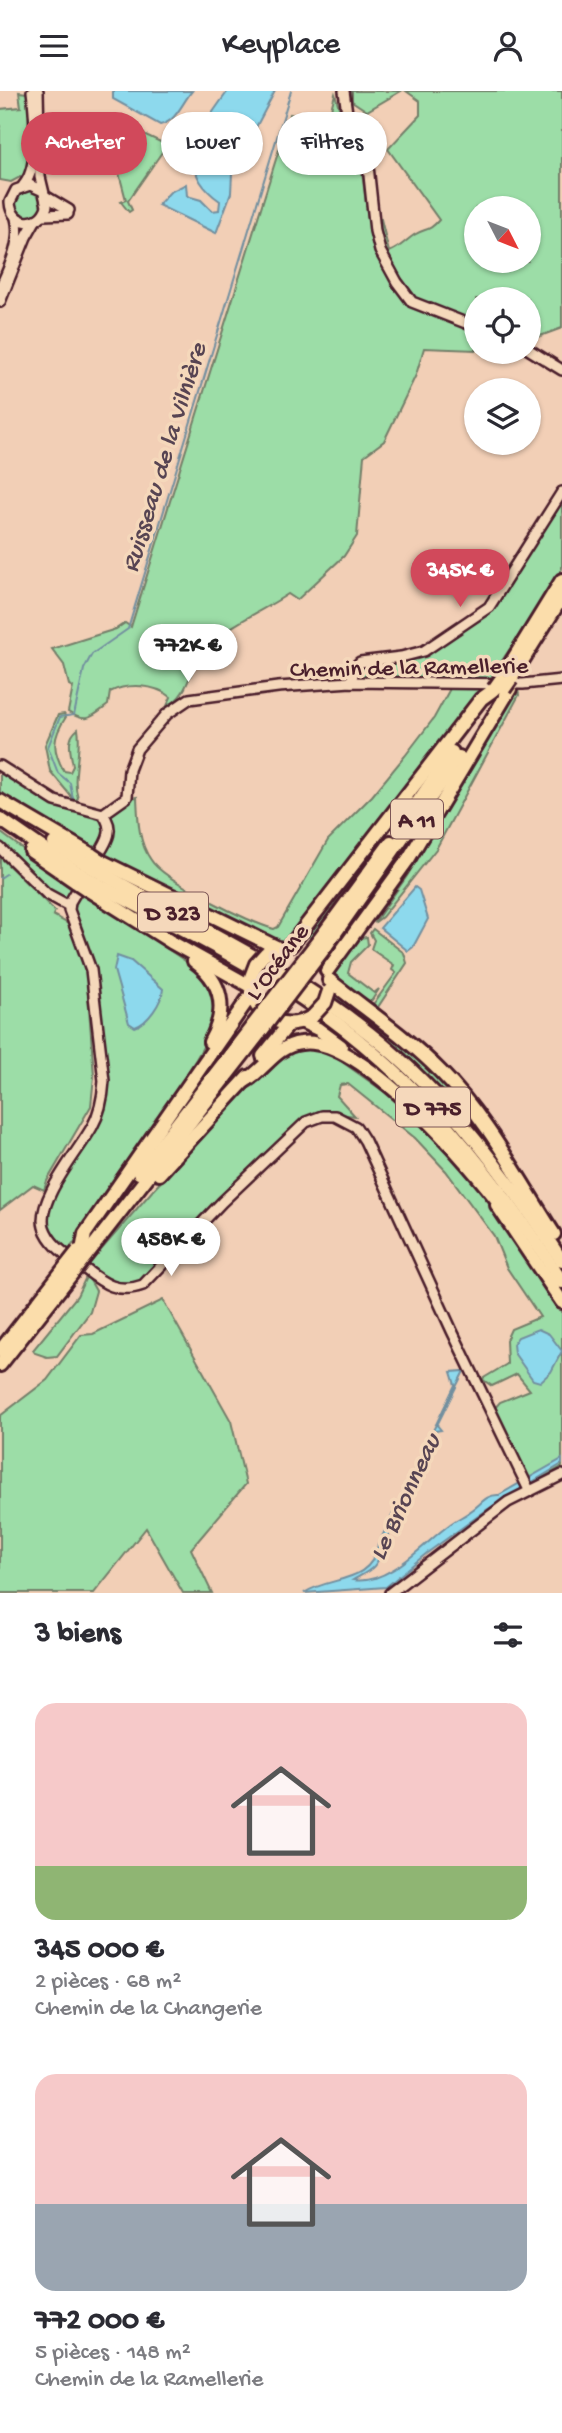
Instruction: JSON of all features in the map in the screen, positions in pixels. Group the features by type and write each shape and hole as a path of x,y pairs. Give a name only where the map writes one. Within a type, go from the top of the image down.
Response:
{"highway":[{"name":"L’Océane","path":"502,686 562,580"},
{"name":"L’Océane","path":"0,1365 82,1251 418,817 562,597"},
{"path":"291,945 481,699 502,686"},
{"path":"102,1235 112,1230 168,1164 245,1081 302,1021 324,1003 328,981 409,858 502,686"},
{"name":"D 323","path":"0,803 88,872"},
{"name":"D 323","path":"0,820 276,976"},
{"path":"0,827 88,872 271,950"},
{"path":"88,872 171,942 251,986 264,1015 279,1023 302,1021 318,1029 433,1124 544,1263 560,1271"},
{"path":"171,942 172,946 209,973 221,996 220,1021 193,1069 191,1079"},
{"path":"82,1251 85,1234 138,1160 251,986 256,964 271,950 291,945 313,953 328,981 416,1048 457,1090 518,1176 562,1246"},
{"name":"D 775","path":"276,976 350,1018 405,1064 454,1113 504,1176 560,1271"},
{"name":"D 775","path":"276,976 342,1026 425,1100 495,1183 560,1271"},
{"name":"L’Océane","path":"82,1251 102,1235 258,1027"},
{"path":"402,1038 453,1094 495,1154 504,1176"},
{"path":"245,1081 278,1052 303,1042 334,1048 363,1067"},
{"path":"490,1193 562,1302"},
{"name":"L’Océane","path":"0,1351 70,1268"}],"street":[{"path":"0,288 19,229 10,200 32,172 32,91"},
{"path":"38,91 39,171 48,204 44,215"},
{"path":"344,91 347,113 368,166 375,232 380,251 412,302 464,322"},
{"path":"0,302 35,222 44,215 69,212 35,186 23,186"},
{"path":"16,218 35,222"},
{"path":"541,357 562,370"},
{"path":"351,681 355,667 360,662 424,651 489,607 562,492"},
{"name":"Chemin de la Ramellerie","path":"103,814 127,797 132,759 145,738 167,713 189,699 351,681 523,684 562,680"},
{"path":"0,766 55,801 103,814 110,825 107,841 69,906"},
{"path":"0,848 47,894 69,906 91,970 104,1081 98,1115 44,1209 44,1227 50,1240 110,1287 129,1289 143,1285 222,1202 306,1122 328,1115 349,1122 356,1127 365,1142 526,1485"},
{"path":"390,1593 526,1485 562,1475"}],"green space":[{"path":"352,91 401,91 367,111 352,101"},
{"path":"406,91 562,91 562,328 541,336 541,287 464,287 464,350 424,348 416,375 384,441 364,456 357,536 344,556 297,600 288,594 214,640 200,655 181,695 167,706 171,697 157,689 133,686 110,692 108,705 89,717 80,718 68,712 73,687 69,685 64,665 52,649 116,629 125,623 131,627 277,156 277,175 362,175 368,220 381,219 389,252 439,220 388,149 420,115 420,101"},
{"path":"19,92 27,93 28,112 21,112 21,175 24,175 11,182 0,180 0,109 21,107"},
{"path":"335,94 340,112 330,112"},
{"path":"147,136 161,142 161,154 147,174"},
{"path":"119,175 146,175 128,201 132,210 129,212 121,202 126,200"},
{"path":"29,190 39,194 43,204 39,214 29,218 19,214 15,204 19,194"},
{"path":"562,497 562,569 490,679 359,678 356,673 363,665 411,659 428,653 489,610"},
{"path":"452,685 485,686 450,737 292,938 277,941 101,855 112,843 111,813 131,798 137,797 143,846 159,868 208,900 246,919 274,929 278,927 328,840 372,796 405,756 434,718"},
{"path":"518,689 519,695 436,849 382,917 374,923 407,876"},
{"path":"64,714 66,717 58,731 55,744 57,757 64,771 70,772 73,766 70,741 78,729 78,798 75,801 50,771 45,745 58,715"},
{"path":"0,769 45,800 102,818 106,831 96,852 0,796"},
{"path":"431,773 310,938 306,932"},
{"path":"447,787 419,837 335,955 330,953"},
{"path":"0,832 75,888 68,899 52,895 0,845"},
{"path":"0,857 55,911 53,915 70,925 86,967 94,1076 91,1106 44,1190 33,1185 0,1210"},
{"path":"80,890 203,973 217,999 211,1033 196,1059 131,1163 68,1251 58,1244 48,1227 48,1205 86,1144 104,1108 95,973 73,907"},
{"path":"373,929 404,953 407,963 376,1010 369,1005 374,1003 396,973 392,970 394,965 371,949 374,940 370,933"},
{"path":"367,937 368,945 351,962 348,973 374,993 379,989 372,1000 365,1002 336,980 334,971 360,938"},
{"path":"335,992 426,1066 455,1100 465,1118 389,1040 334,997"},
{"path":"295,1048 328,1052 407,1108 431,1129 480,1186 562,1309 562,1467 531,1484 494,1409 500,1402 530,1390 517,1374 492,1386 482,1379 507,1364 506,1340 511,1329 540,1317 507,1268 494,1236 446,1171 415,1138 348,1084 340,1085 337,1096 355,1116 332,1113 310,1116 142,1282 111,1282 97,1276 88,1265 154,1189 259,1077 276,1060"},
{"path":"87,1275 96,1291 90,1312 57,1356 47,1357 35,1353 33,1350 77,1296"},
{"path":"163,1300 231,1421 246,1484 191,1549 212,1593 183,1593 146,1528 94,1593 0,1593 0,1416 47,1380 81,1335 93,1334"}],"water":[{"path":"113,91 192,91 178,112 161,112 160,125 147,118 147,112 136,112 113,99"},
{"path":"228,91 275,91 263,114 213,112"},
{"path":"197,175 232,175 231,193 216,233 158,205 170,192 186,184 187,196 201,200 212,211 219,210 220,201 205,188"},
{"path":"415,887 419,890 428,919 413,947 408,951 380,928"},
{"path":"117,956 131,961 163,989 154,1011 135,1027 129,1023 114,970"},
{"path":"538,1329 549,1334 562,1351 551,1372 540,1382 533,1380 514,1353 513,1344 518,1337"},
{"name":"Le Brionneau","path":"464,1371 437,1425 441,1430 435,1431 419,1473 383,1545 379,1559 369,1571 353,1580 379,1577 392,1570 488,1498 499,1495 562,1459 562,1464 488,1509 427,1553 386,1587 304,1593 358,1573 374,1558 455,1385 451,1372"}],"waterway":[{"name":"Ruisseau de la Vilnière","path":"73,799 70,783 58,773 48,747 60,717 74,715 84,669 92,654 128,629 291,91"},
{"name":"Ruisseau de la Vilnière","path":"0,878 6,874"}]}
